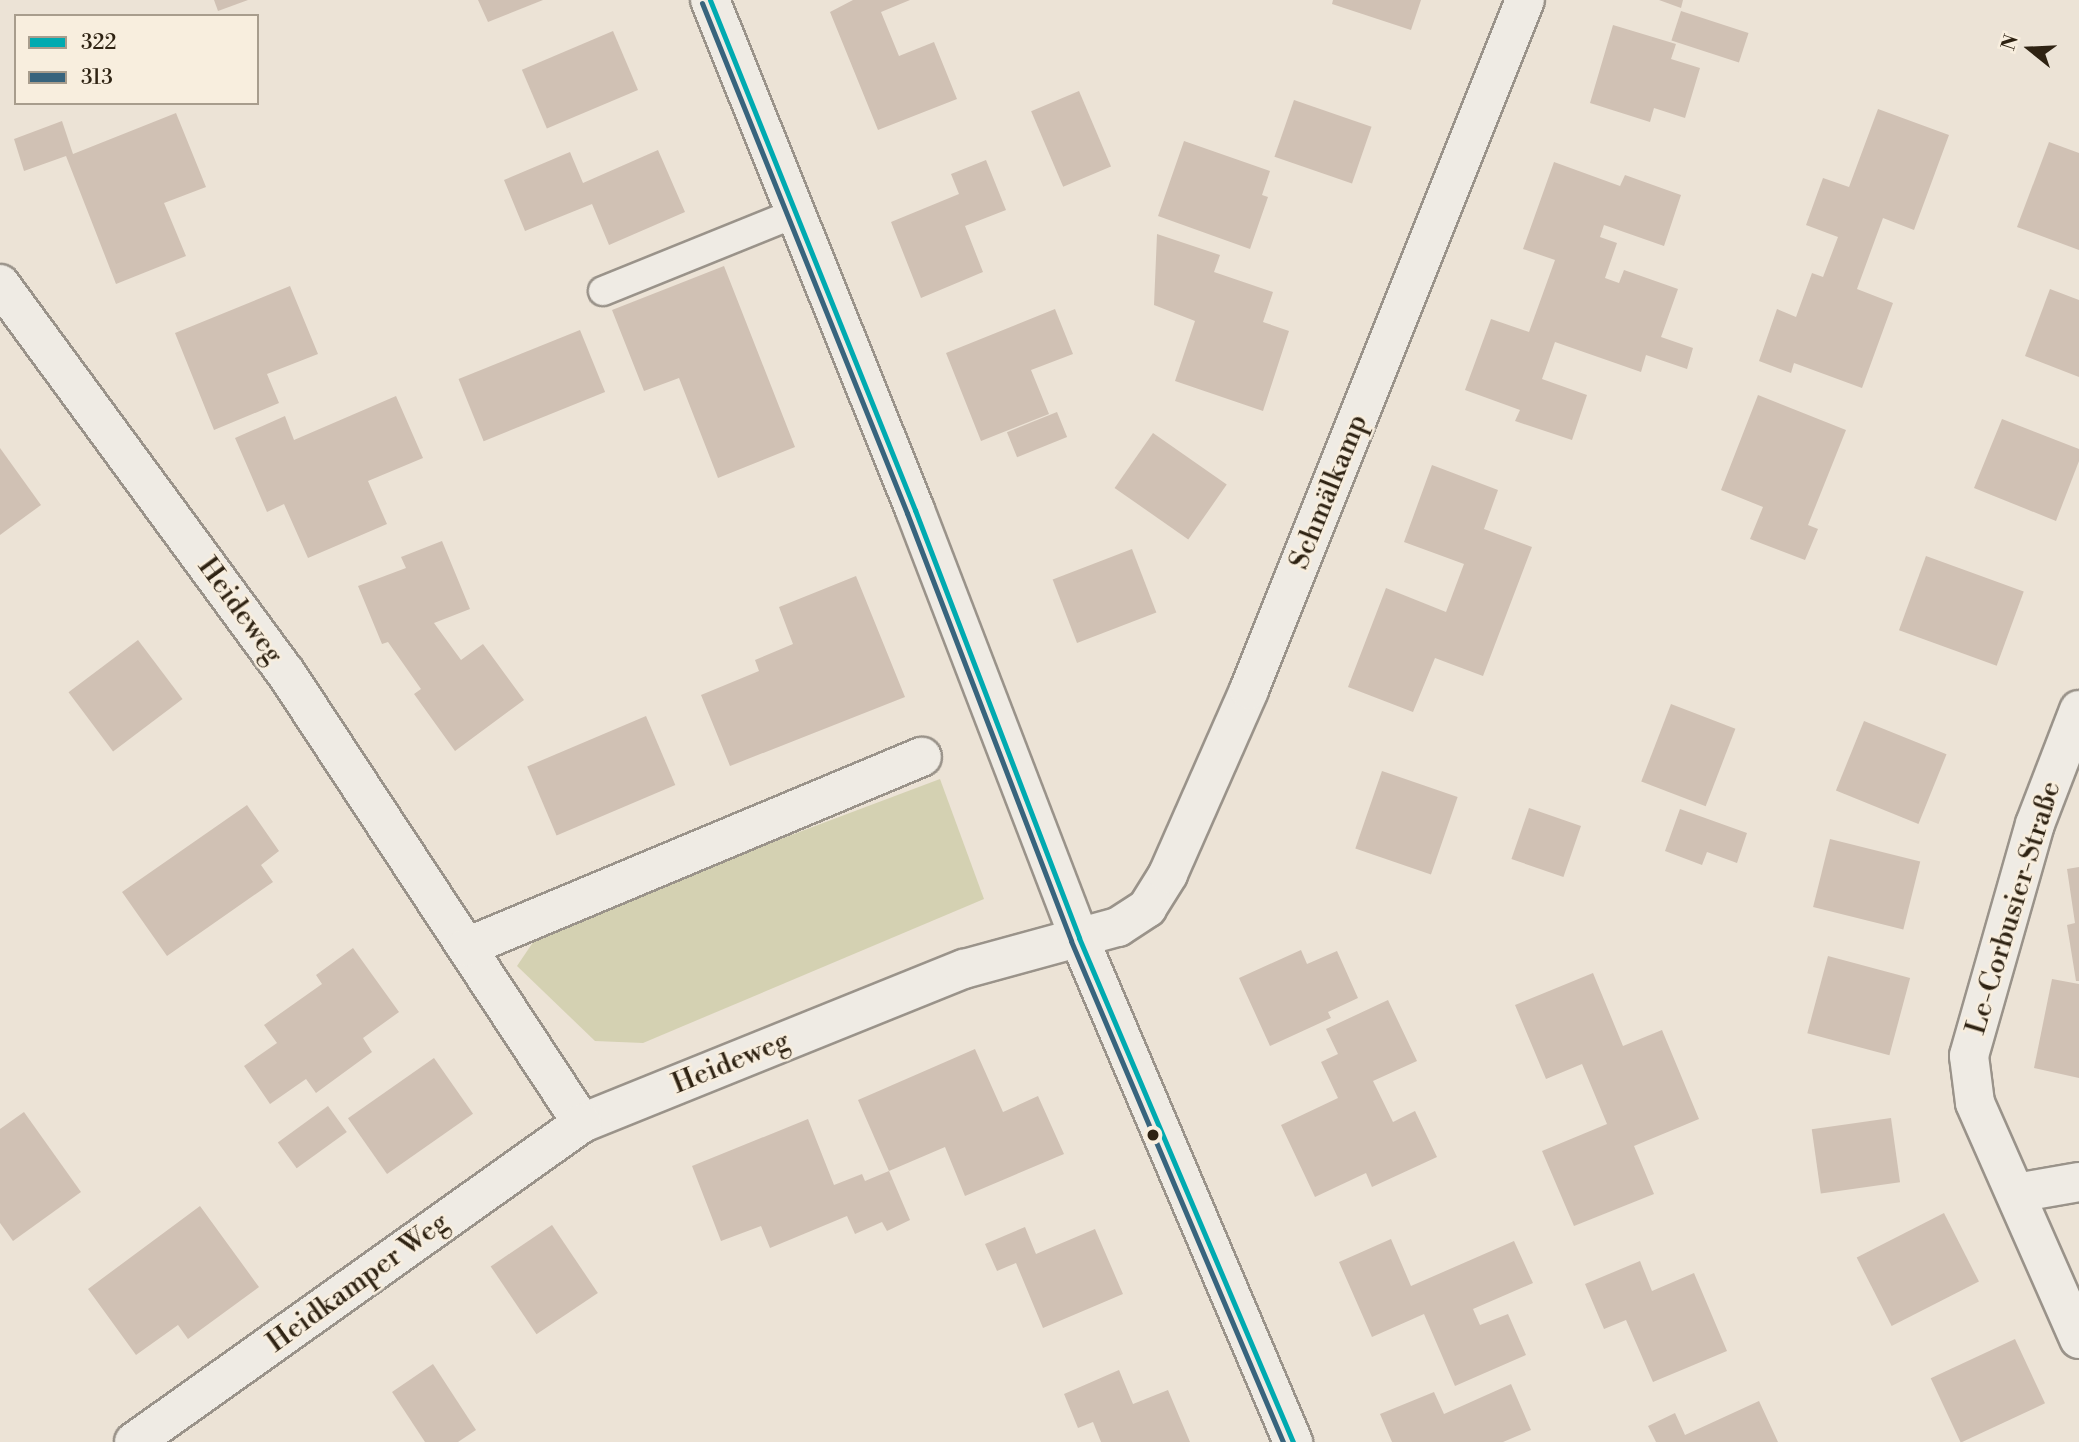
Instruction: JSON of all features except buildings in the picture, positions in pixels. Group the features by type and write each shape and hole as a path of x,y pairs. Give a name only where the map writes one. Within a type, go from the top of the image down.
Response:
{"street":[{"path":"709,0 915,510 1079,938 1293,1442"},
{"name":"Schmälkamp","path":"1079,938 1118,927 1147,908 1168,874 1250,690 1525,0"},
{"name":"Heideweg","path":"0,284 286,673 582,1122 964,969 1079,938"},
{"name":"Le-Corbusier-Straße","path":"2079,710 2035,824 1969,1056 1975,1103 2079,1339"},
{"path":"467,947 922,757"},
{"name":"Heidkamper Weg","path":"134,1442 582,1122"},
{"path":"2016,1193 2079,1182"}],"lane":[{"path":"603,290 794,214"}],"shaded area":[{"path":"940,779 984,899 643,1043 595,1041 517,966 542,929"}],"transit line":[{"name":"322","path":"710,0 915,510 1079,938 1293,1442"},
{"name":"313","path":"702,3 907,513 1071,941 1283,1442"}]}
